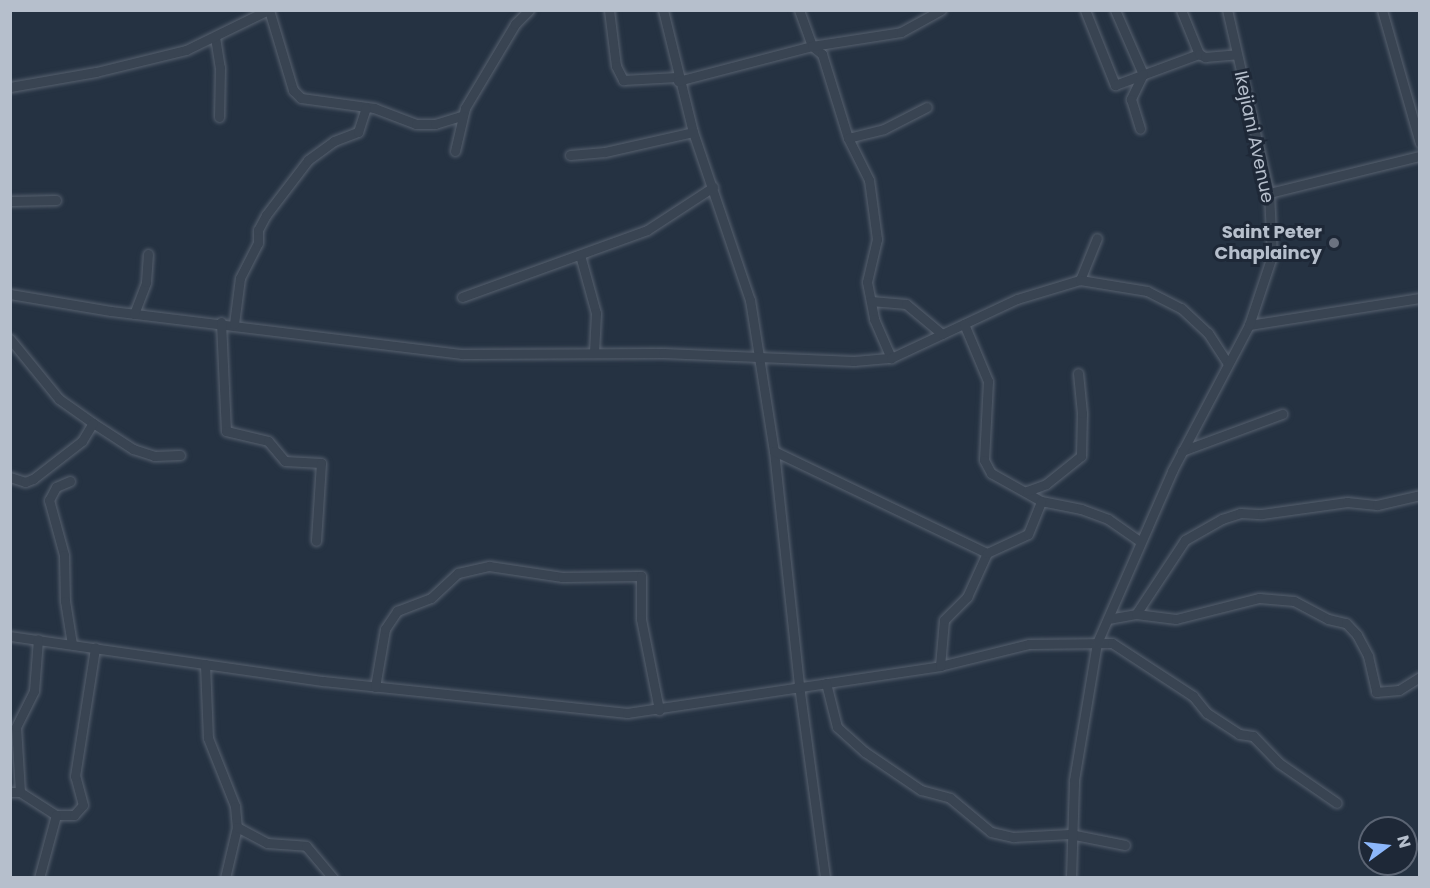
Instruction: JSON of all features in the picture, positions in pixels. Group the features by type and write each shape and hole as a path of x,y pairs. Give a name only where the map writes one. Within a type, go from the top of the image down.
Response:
{"street":[{"path":"10,87 96,72 186,50 268,10 293,90 301,98 366,108 416,124 435,124 462,116"},
{"path":"455,151 462,116 515,24 530,10"},
{"path":"609,10 616,66 623,80 678,79 812,46 902,32 941,10"},
{"path":"663,10 678,79 693,132 750,300 774,451 799,685 825,878"},
{"path":"799,10 812,46 822,54 848,138 869,180 877,239 867,282 871,301 891,358"},
{"path":"1085,10 1115,85 1199,54"},
{"path":"1115,10 1143,74 1131,99 1140,129"},
{"path":"1181,10 1199,54 1205,57 1237,54"},
{"name":"Ikejiani Avenue","path":"1071,878 1070,834 1079,736 1097,643 1182,451 1227,362 1249,325 1272,256 1269,193 1227,10"},
{"path":"1382,10 1419,143"},
{"path":"215,37 220,67 219,117"},
{"path":"848,138 884,129 927,107"},
{"path":"234,324 240,278 258,243 258,230 266,215 308,160 334,141 358,132 366,108"},
{"path":"570,154 605,152 693,132"},
{"path":"1269,193 1419,156"},
{"path":"462,297 647,230 713,187"},
{"path":"10,201 57,200"},
{"path":"1080,280 1097,238"},
{"path":"134,314 147,282 148,254"},
{"path":"580,255 596,313 594,353"},
{"path":"10,294 134,314 221,322 462,354 594,353 760,356 807,361 891,358 1017,299 1080,280 1147,291 1181,308 1208,333 1227,362"},
{"path":"1249,325 1419,298"},
{"path":"871,301 906,304 942,334"},
{"path":"221,322 226,431 268,441 285,460 321,463 316,541"},
{"path":"964,324 990,393 984,460 991,473 1027,491 1041,501 1081,508 1108,519 1141,542"},
{"path":"10,339 59,399 93,423 133,449 154,456 180,455"},
{"path":"1027,491 1046,484 1081,456 1083,413 1078,373"},
{"path":"1182,451 1282,414"},
{"path":"10,477 25,482 33,479 82,441 93,423"},
{"path":"774,451 987,553"},
{"path":"70,481 56,487 50,500 63,555 65,601 72,644"},
{"path":"1136,614 1185,540 1222,519 1240,513 1262,514 1347,502 1377,505 1419,495"},
{"path":"940,666 944,620 967,597 987,553 1028,534 1041,501"},
{"path":"375,687 385,629 397,611 431,598 458,573 489,566 562,577 641,576 641,619 659,710"},
{"path":"1108,619 1136,614 1176,619 1259,598 1294,601 1328,620 1346,623 1357,635 1368,656 1376,692 1399,690 1419,677"},
{"path":"10,636 375,687 627,712 659,710 799,685 940,666 1029,644 1112,643 1193,696 1207,713 1239,734 1253,736 1279,763 1337,803"},
{"path":"38,639 34,691 16,728 15,792 56,815 74,815 83,806 75,776 95,648"},
{"path":"205,664 208,738 235,806 237,827 225,878"},
{"path":"826,683 837,727 865,752 921,790 950,798 991,832 1013,837 1070,834 1125,845"},
{"path":"39,878 56,815"},
{"path":"237,827 267,843 306,846 333,878"}],"place":[{"name":"Saint Peter Chaplaincy","path":"1334,243"}]}
